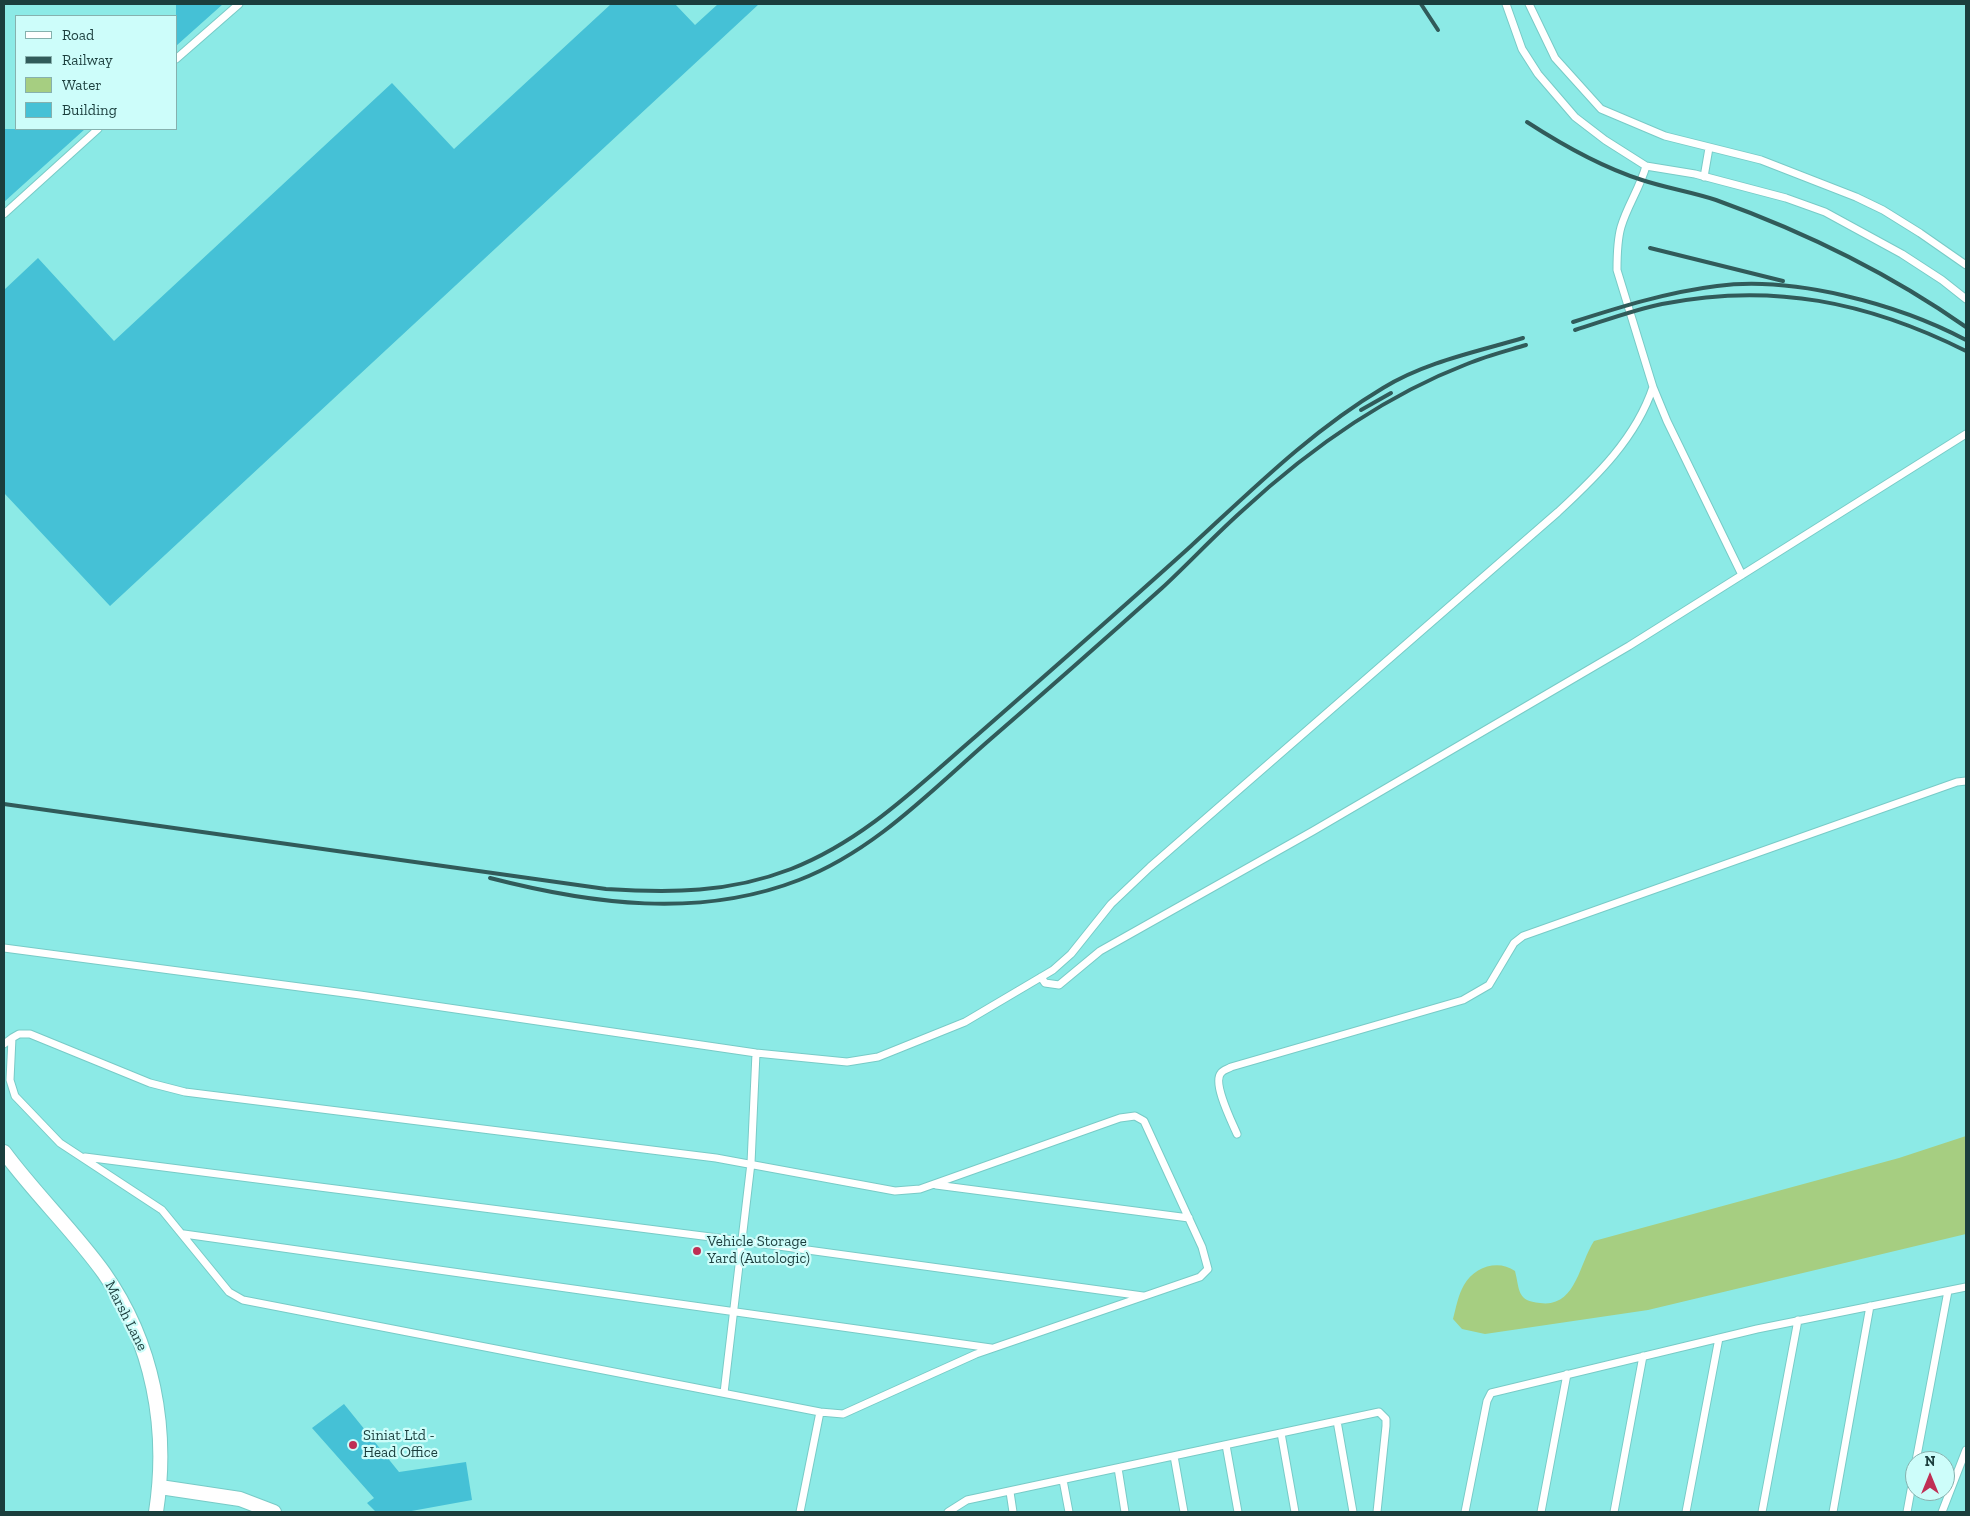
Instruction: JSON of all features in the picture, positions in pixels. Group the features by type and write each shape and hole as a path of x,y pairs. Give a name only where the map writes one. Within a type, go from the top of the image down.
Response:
{"street":[{"name":"Marsh Lane","path":"4,1152 103,1272 133,1323 142,1345 154,1390 162,1454 156,1512"},
{"path":"160,1487 240,1499 274,1512"}],"lane":[{"path":"178,58 239,4"},
{"path":"1506,4 1522,49 1538,74 1556,98 1604,140 1646,166 1704,177 1786,198 1825,212 1902,254 1942,280 1966,299"},
{"path":"1529,4 1555,58 1601,109 1640,127 1709,148 1761,160 1856,197 1883,210 1966,265"},
{"path":"4,214 97,130"},
{"path":"1704,177 1709,148"},
{"path":"1646,166 1642,180 1621,227 1617,251 1617,270 1653,387 1667,421 1742,575"},
{"path":"4,948 360,995 756,1053 834,1062 858,1061 878,1057 977,1016 1041,977 1071,954 1111,904 1150,867 1570,502 1603,470 1629,436 1643,412 1653,387"},
{"path":"1041,977 1045,983 1059,985 1100,951 1339,816 1628,646 1966,434"},
{"path":"1237,1134 1219,1088 1218,1080 1220,1074 1231,1067 1463,1000 1489,986 1514,943 1523,936 1957,782 1966,782"},
{"path":"4,1044 12,1038 19,1034 30,1034 150,1083 193,1094 751,1163 895,1192 912,1191 1120,1118 1135,1116 1144,1121 1206,1256 1208,1269 1200,1277 994,1348 941,1369 852,1411 843,1414 820,1412 244,1300 229,1292 184,1234 162,1210 151,1201 70,1150 52,1136 15,1096 10,1080 12,1038"},
{"path":"724,1393 751,1163 756,1053"},
{"path":"82,1157 742,1241 1145,1296"},
{"path":"933,1184 1189,1218"},
{"path":"184,1234 994,1348"},
{"path":"1465,1512 1488,1396 1499,1390 1798,1320 1966,1287"},
{"path":"1918,1451 1948,1291"},
{"path":"1834,1512 1870,1306"},
{"path":"1762,1512 1798,1320"},
{"path":"1686,1512 1719,1338"},
{"path":"1614,1512 1643,1356"},
{"path":"1541,1512 1567,1374"},
{"path":"800,1512 820,1412"},
{"path":"948,1512 956,1509 968,1500 1379,1412 1386,1420 1377,1512"},
{"path":"1337,1421 1353,1512"},
{"path":"1281,1433 1295,1512"},
{"path":"1226,1445 1238,1512"},
{"path":"1942,1512 1966,1450"},
{"path":"1174,1456 1184,1512"},
{"path":"1118,1468 1125,1512"},
{"path":"1063,1480 1068,1512"},
{"path":"1010,1492 1013,1512"}],"shaded area":[{"path":"4,4 1966,4 1966,1512 4,1512"}],"water":[{"path":"1966,1136 1966,1234 1648,1310 1485,1334 1462,1329 1453,1319 1464,1285 1480,1269 1494,1265 1508,1267 1515,1271 1523,1297 1533,1302 1552,1303 1562,1299 1569,1292 1594,1241 1899,1158"}],"building":[{"path":"176,4 223,4 178,44 178,15 176,15"},
{"path":"611,4 675,4 695,25 718,4 759,4 110,606 4,493 4,290 38,258 114,341 392,83 454,149"},
{"path":"4,129 84,130 4,202"},
{"name":"Siniat Ltd - Head Office","path":"344,1404 399,1472 466,1462 472,1500 406,1512 376,1512 367,1503 374,1498 312,1428"}],"railway":[{"path":"1421,4 1438,30"},
{"path":"1527,122 1569,147 1612,169 1651,183 1716,200 1814,240 1846,255 1907,289 1966,327"},
{"path":"1650,248 1783,281"},
{"path":"1573,322 1680,292 1717,286 1747,284 1779,285 1812,289 1878,304 1939,327 1966,340"},
{"path":"1575,330 1629,312 1662,304 1742,295 1781,296 1856,309 1893,320 1966,351"},
{"path":"4,804 606,889 677,891 722,887 768,877 791,869 842,844 888,811 932,775 1110,618 1283,462 1331,423 1383,388 1416,371 1451,358 1523,338"},
{"path":"490,878 567,895 645,903 684,903 723,900 761,892 799,880 826,868 875,838 921,801 1162,588 1232,520 1293,467 1348,427 1406,392 1481,358 1526,345"},
{"path":"1361,410 1391,393"}],"place":[{"name":"Vehicle Storage Yard (Autologic)","path":"697,1251"},
{"name":"Siniat Ltd - Head Office","path":"353,1445"}]}
